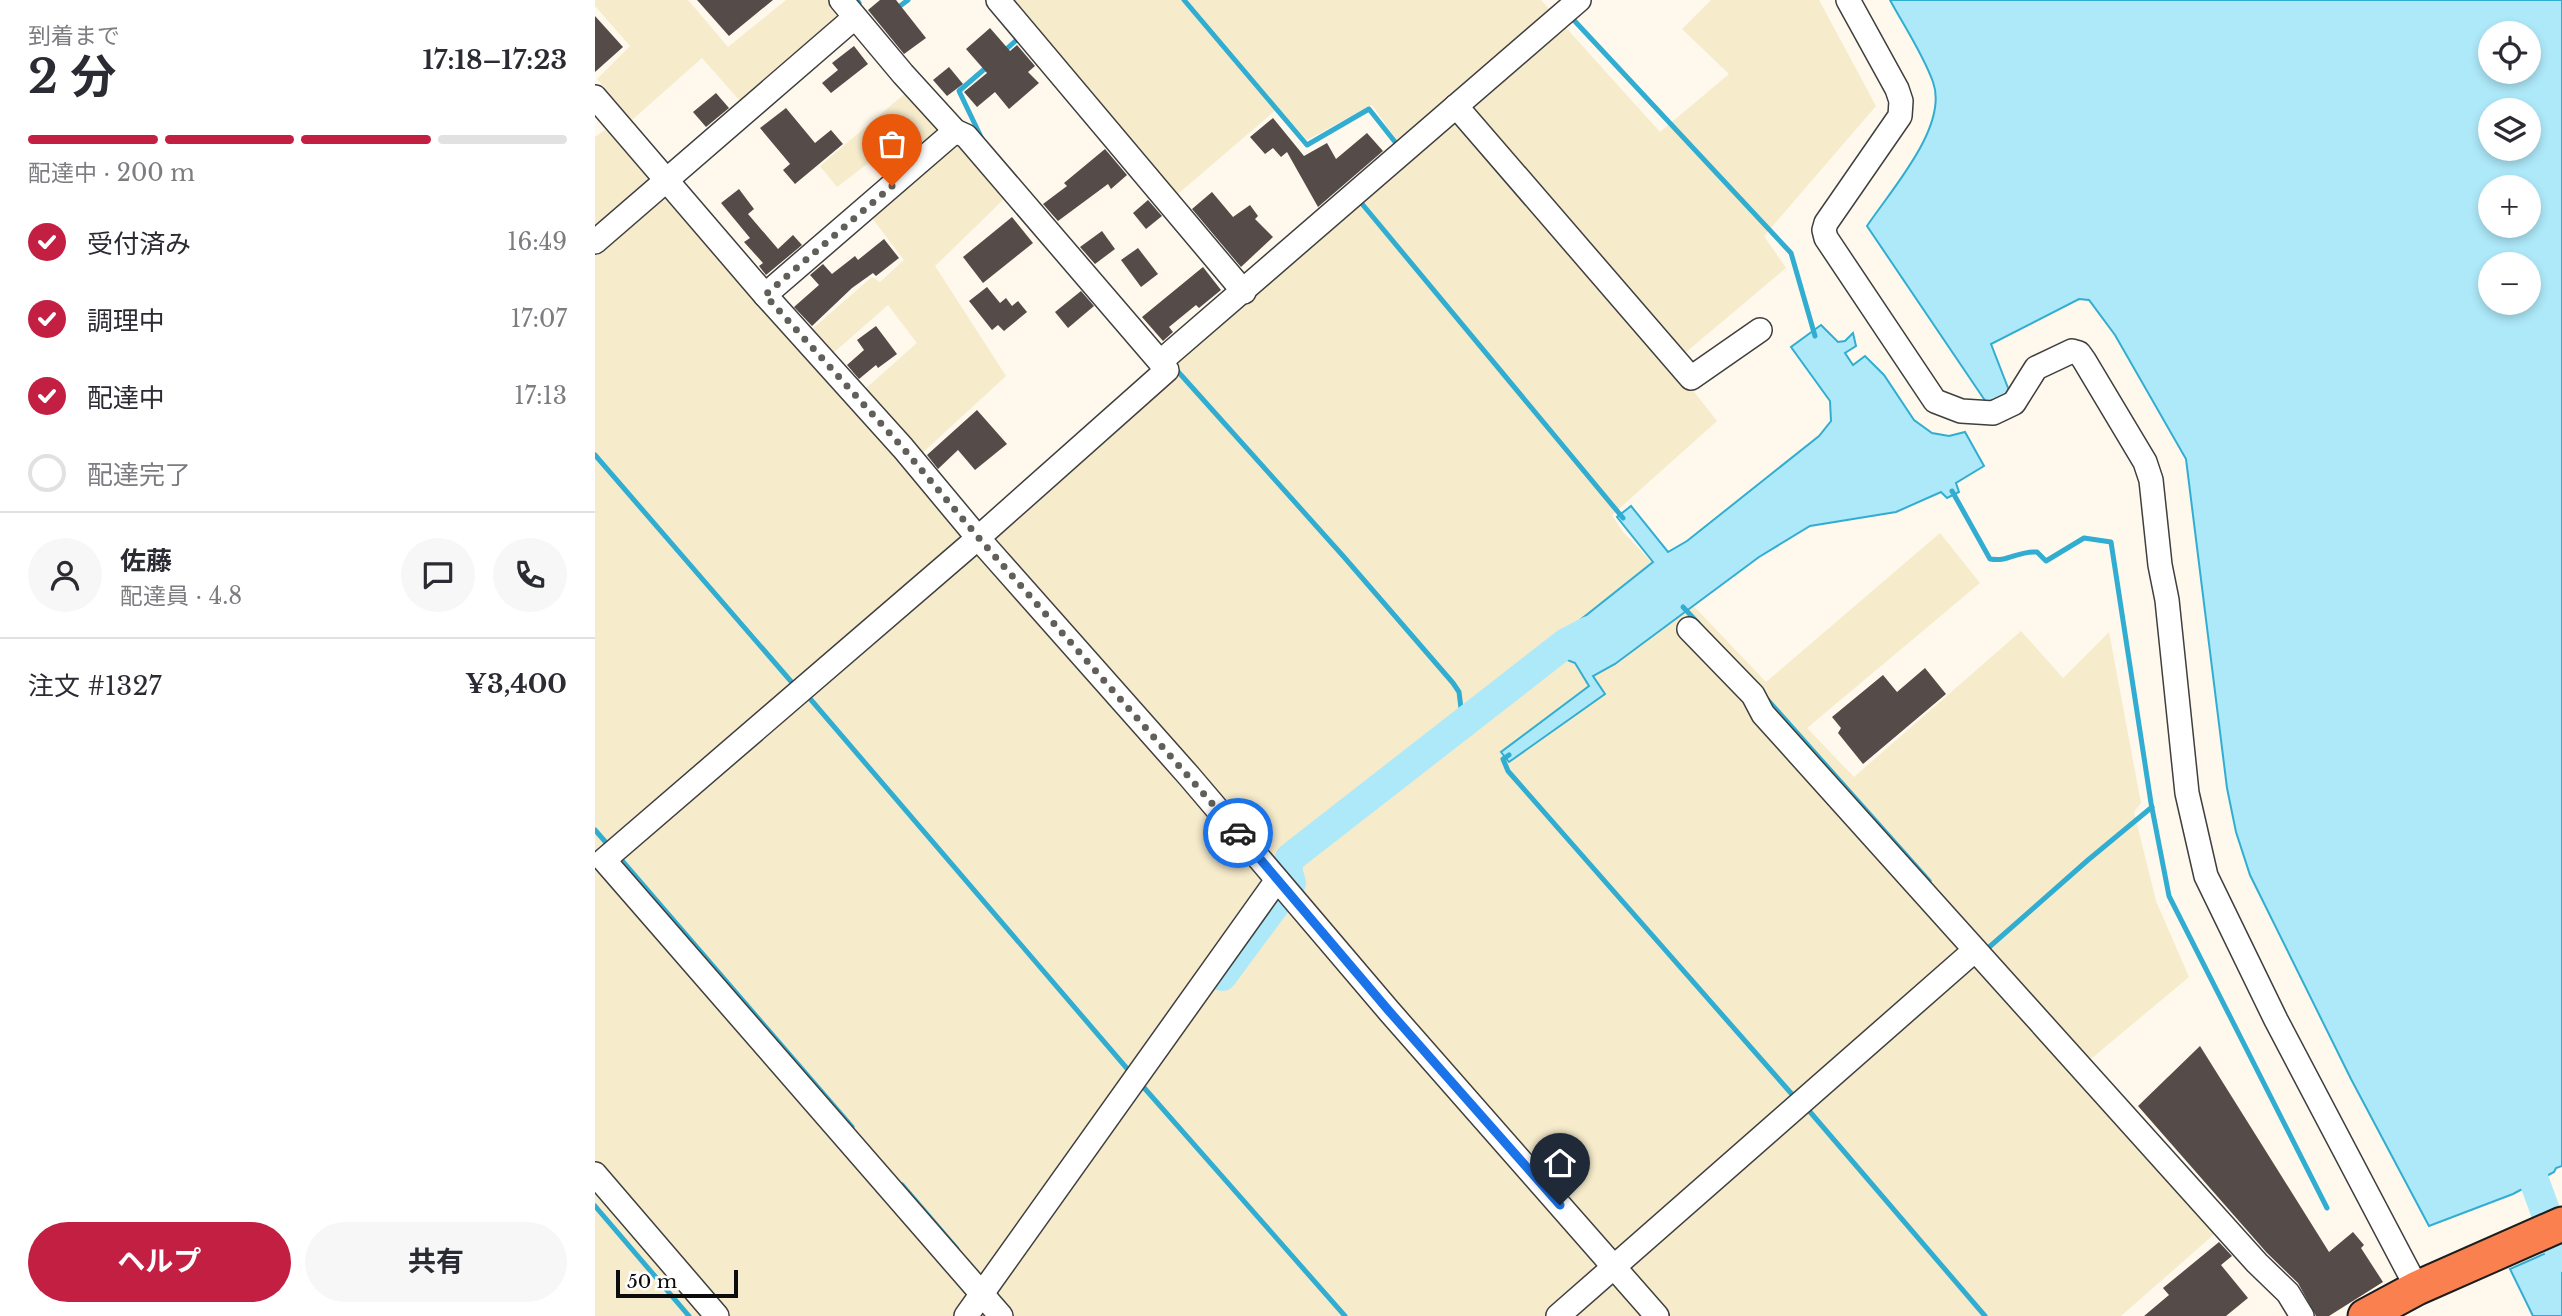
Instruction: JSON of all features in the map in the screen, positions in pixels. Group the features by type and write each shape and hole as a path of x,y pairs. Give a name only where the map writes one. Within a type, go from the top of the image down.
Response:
{"highway":[{"path":"2365,1316 2417,1289 2548,1230"}],"street":[{"path":"1848,0 1902,101 1900,116 1826,223 1826,238 1935,401 1961,411 1993,413 2014,404 2036,368 2072,351 2079,353 2145,463 2151,480 2160,565 2167,600 2187,793 2206,876 2276,1020 2417,1289"},
{"path":"1003,2 1244,292"},
{"path":"1163,359 1244,292 1570,7"},
{"path":"595,242 668,180 848,9 955,131 966,136 1163,359 1167,370 978,537 606,854 989,1298"},
{"path":"595,97 1657,1316"},
{"path":"1456,106 1691,379 1760,330"},
{"path":"765,295 955,131"},
{"path":"1689,629 1753,695 1762,714 2257,1262 2288,1293 2302,1316"},
{"path":"965,1316 989,1298 1282,886"},
{"path":"1557,1316 1975,950"},
{"path":"595,1174 717,1316"}],"shaded area":[{"path":"595,0 688,0 728,47 786,0 833,0 843,15 741,102 702,58 632,120 597,79 630,46 595,6"},
{"path":"1005,0 1541,0 1660,132 1729,74 1682,29 1711,0 1819,0 1876,106 1764,236 1786,268 1672,364 1717,421 1612,515 1623,532 1766,682 1940,533 1980,583 1807,728 1854,777 2021,631 2063,678 2109,632 2141,803 2134,812 2156,901 2189,977 2074,1073 2219,1230 2121,1316 595,1316 595,137 609,127 979,545 1183,373 1172,358 1407,155 1372,105 1307,140 1278,108 1172,199"},
{"path":"908,91 1006,197 935,266 1006,376 921,454 864,390 917,343 888,305 832,354 810,331 872,277 880,282 904,260 869,214 895,192 871,161 837,187 820,166"}],"water":[{"path":"1890,0 2562,0 2562,1166 2554,1172 2513,1194 2429,1226 2351,1079 2250,875 2236,832 2227,788 2186,459 2115,335 2089,300 2079,299 1991,344 2010,393 1988,405 1867,226 1915,157 1933,118 1936,99 1933,82"},
{"path":"1821,325 1838,342 1845,341 1853,333 1856,346 1845,353 1853,365 1865,356 1884,375 1914,420 1932,433 1949,436 1965,432 1984,466 1956,483 1959,492 1947,498 1941,492 1896,512 1810,526 1759,557 1615,664 1593,676 1605,694 1509,762 1501,752 1589,686 1575,663 1560,657 1550,644 1653,562 1617,517 1631,506 1668,552 1687,541 1819,436 1831,421 1830,401 1791,347"},
{"path":"2562,1246 2562,1316 2533,1316 2510,1269"}],"building":[{"path":"697,0 773,0 729,36"},
{"path":"880,0 896,0 926,38 904,54 868,10"},
{"path":"595,16 623,47 595,72"},
{"path":"990,28 1010,51 1017,45 1035,66 1028,72 1039,83 1009,109 995,92 977,107 964,92 987,73 966,49"},
{"path":"854,46 868,64 831,93 822,83 838,70 832,63"},
{"path":"949,67 963,84 947,96 933,80"},
{"path":"716,93 729,108 706,127 693,112"},
{"path":"786,108 815,143 831,130 843,144 795,184 783,170 790,164 760,128"},
{"path":"1273,118 1304,156 1327,143 1336,159 1367,133 1383,151 1318,207 1287,152 1281,157 1273,148 1265,154 1250,137"},
{"path":"1105,149 1127,175 1111,189 1108,184 1058,221 1043,204 1067,186 1064,183"},
{"path":"739,189 754,209 748,214 778,249 793,235 802,245 766,275 759,266 763,263 744,242 750,238 721,203"},
{"path":"1212,192 1233,217 1250,205 1258,216 1255,219 1273,237 1241,267 1192,209"},
{"path":"1148,200 1162,216 1146,229 1133,213"},
{"path":"1012,217 1033,243 983,283 963,257"},
{"path":"1102,231 1115,249 1095,264 1080,247"},
{"path":"884,239 899,258 876,276 873,273 852,288 812,326 794,307 819,285 810,275 823,264 832,274 855,256 858,260"},
{"path":"1138,248 1158,274 1141,287 1121,260"},
{"path":"1203,267 1221,290 1199,308 1196,305 1169,327 1173,332 1163,341 1142,317"},
{"path":"987,287 1000,303 1006,298 1012,306 1018,301 1027,312 1004,331 998,325 992,330 969,301"},
{"path":"1081,291 1094,306 1068,328 1055,312"},
{"path":"876,326 897,354 878,368 876,365 859,379 847,365 864,350 857,340"},
{"path":"977,410 1007,444 975,470 958,450 938,469 927,455"},
{"path":"1925,668 1946,694 1863,764 1838,733 1841,728 1832,717 1883,675 1897,692"},
{"path":"2200,1046 2329,1252 2353,1232 2364,1245 2361,1248 2383,1282 2329,1316 2316,1316 2298,1283 2267,1253 2138,1106"},
{"path":"2219,1242 2232,1256 2221,1265 2248,1298 2226,1316 2144,1316 2169,1295 2163,1288"}],"waterway":[{"path":"896,9 908,0"},
{"path":"1184,0 1307,145 1369,109 1399,147"},
{"path":"1570,16 1791,253 1815,336"},
{"path":"1003,52 1019,35"},
{"path":"982,139 959,91 988,66"},
{"path":"1360,197 1358,199 1623,518"},
{"path":"1173,366 1453,683 1459,692 1463,724"},
{"path":"595,455 795,686"},
{"path":"1952,491 1990,559 2037,552 2046,561 2084,538 2111,542 2151,803 2169,896 2327,1208"},
{"path":"1683,607 1698,623"},
{"path":"1222,976 1291,883 1287,869 1290,858 1566,643 1589,631"},
{"path":"806,694 1130,1072"},
{"path":"1765,697 1929,881"},
{"path":"1509,755 1503,759 1508,771 1797,1100"},
{"path":"1987,949 2152,807"},
{"path":"595,830 609,846"},
{"path":"618,856 852,1127"},
{"path":"1139,1082 1345,1316"},
{"path":"1805,1106 1985,1316"},
{"path":"2531,1172 2562,1257"},
{"path":"902,1185 957,1249"},
{"path":"595,1206 689,1316"}],"way so far":[{"path":"892,186 765,295 903,448 1238,833"}],"route":[{"path":"1238,833 1389,1011 1560,1205"}]}
